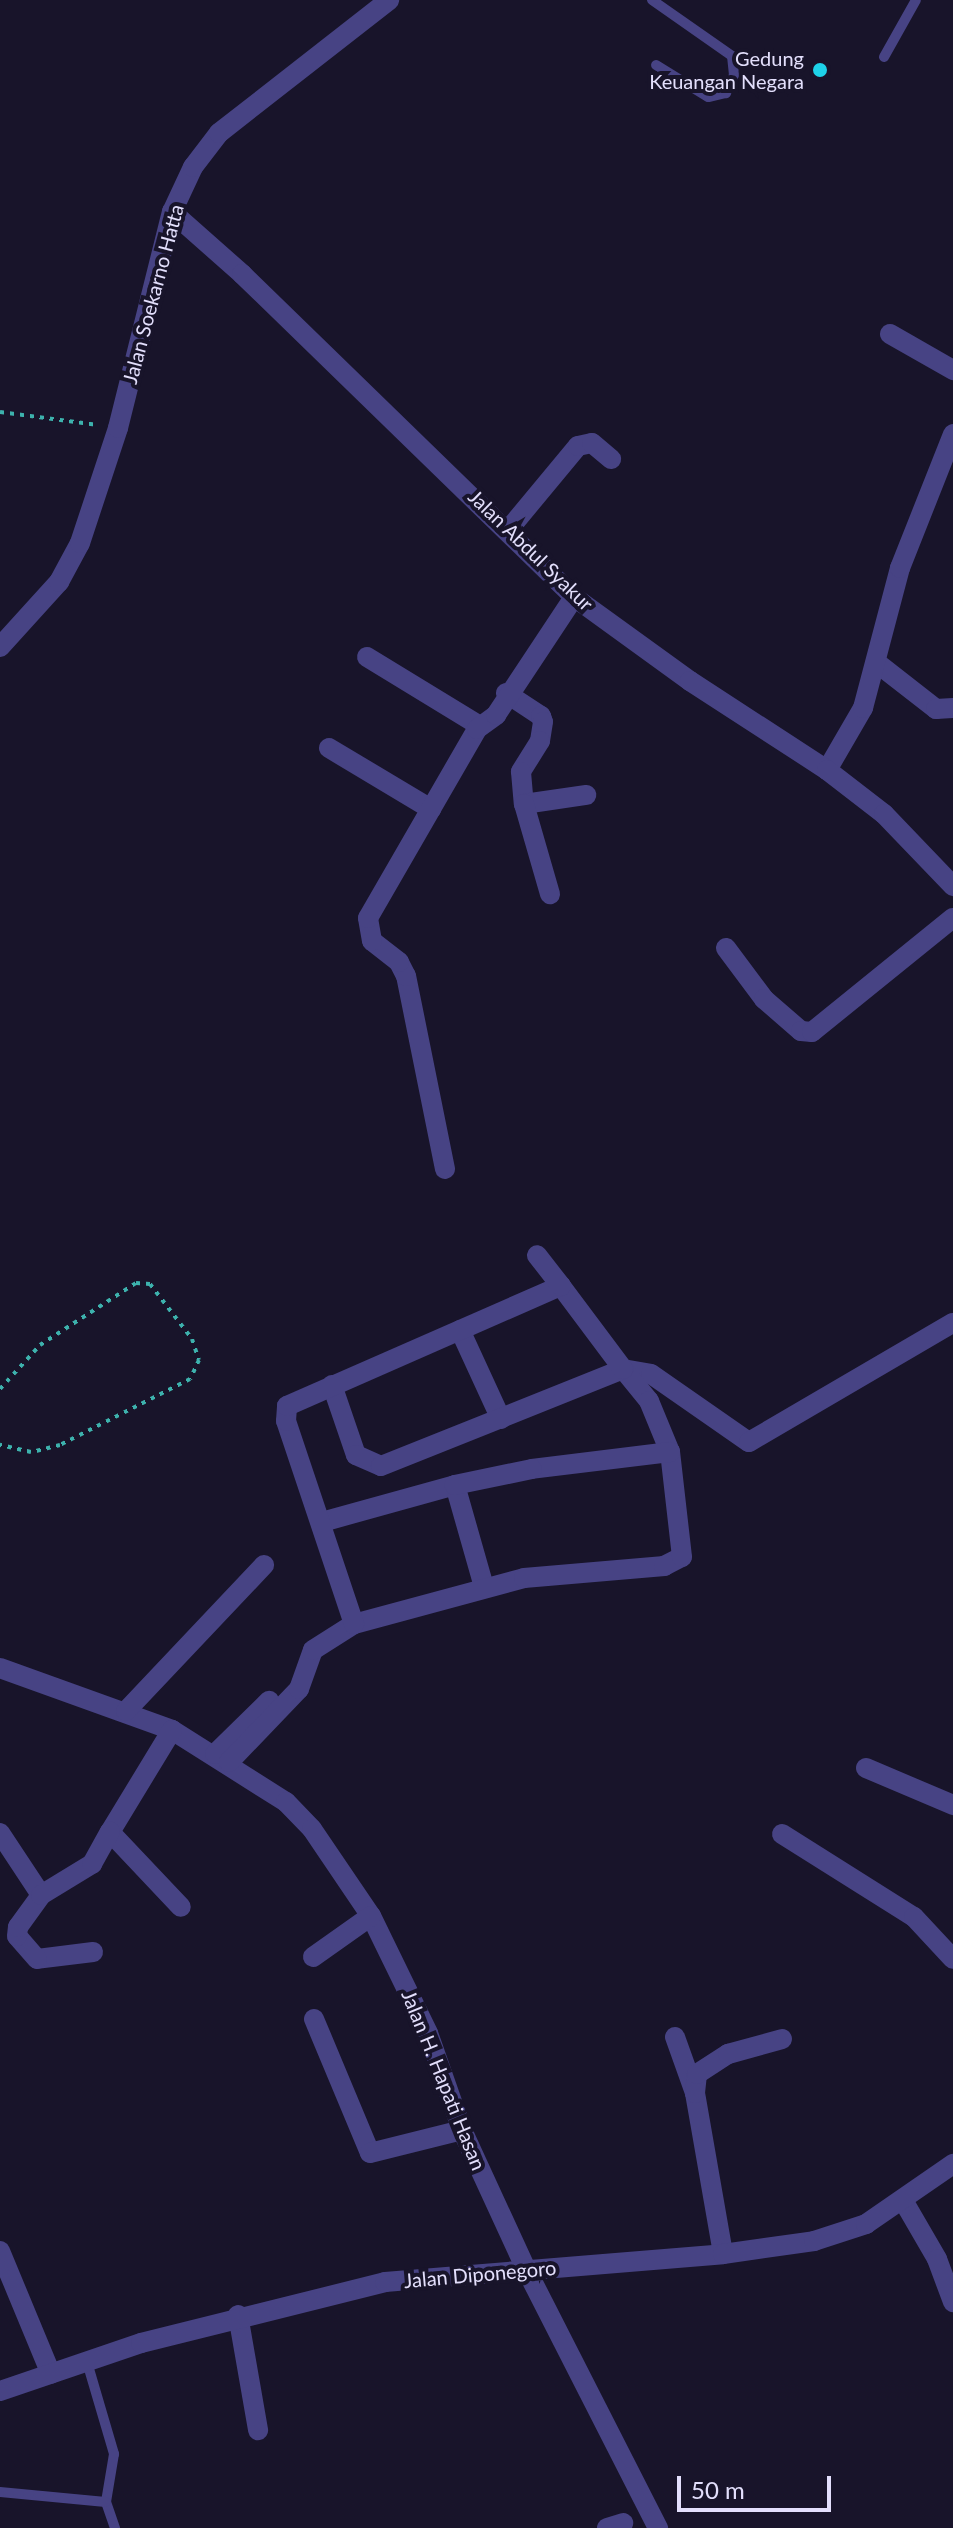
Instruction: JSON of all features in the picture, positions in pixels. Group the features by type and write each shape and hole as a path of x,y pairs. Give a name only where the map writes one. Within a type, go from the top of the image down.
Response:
{"street":[{"name":"Jalan Soekarno Hatta","path":"0,647 59,582 101,491 172,212 193,167 219,133 385,1"},
{"name":"Jalan Abdul Syakur","path":"172,212 509,529 574,597 690,681 827,770 884,814 950,875"},
{"path":"890,334 953,370"},
{"path":"827,770 863,708 900,568 953,435"},
{"path":"509,529 578,446 592,443 611,459"},
{"path":"445,1169 406,976 399,962 372,941 367,924 480,726 496,715 506,693 574,597"},
{"path":"367,657 480,726"},
{"path":"877,663 936,709 953,708"},
{"path":"506,693 541,716 543,722 540,741 521,772 524,804 550,894"},
{"path":"329,748 431,809"},
{"path":"524,804 586,795"},
{"path":"726,948 764,999 801,1031 812,1032 953,918"},
{"path":"222,1758 307,1666 313,1650 354,1624 484,1587 568,1571 664,1566 679,1561 683,1544 670,1452 649,1401 537,1255"},
{"path":"354,1624 285,1410 291,1402 561,1286"},
{"path":"332,1385 356,1455 369,1465 394,1463 623,1369 651,1374 749,1442 953,1323"},
{"path":"460,1330 501,1419"},
{"path":"322,1522 455,1485 532,1469 670,1452"},
{"path":"455,1485 484,1587"},
{"path":"126,1711 264,1565"},
{"name":"Jalan H. Hapati Hasan","path":"0,1668 172,1730 222,1758 286,1802 312,1829 371,1916 428,2033 462,2130 526,2269 658,2528"},
{"path":"93,1952 49,1959 30,1956 17,1936 18,1927 41,1895 82,1874 172,1730"},
{"path":"866,1768 953,1805"},
{"path":"110,1832 181,1907"},
{"path":"0,1833 41,1895"},
{"path":"782,1834 914,1917 953,1959"},
{"path":"313,1957 371,1916"},
{"path":"314,2019 370,2153 462,2130"},
{"path":"675,2037 695,2093 723,2254"},
{"path":"695,2093 697,2074 728,2054 782,2039"},
{"name":"Jalan Diponegoro","path":"0,2391 238,2315 385,2282 723,2254 814,2241 866,2224 904,2202 953,2164"},
{"path":"904,2202 937,2259 953,2302"},
{"path":"0,2251 51,2374"},
{"path":"238,2315 258,2430"}],"lane":[{"path":"652,0 732,56 734,75 726,93 708,97 656,65"},
{"path":"884,57 916,0"},
{"path":"87,2362 114,2454 106,2502 115,2528"},
{"path":"0,2492 106,2502"}],"path":[{"path":"0,412 118,428"},
{"path":"0,1389 40,1345 136,1283 150,1284 192,1339 199,1360 190,1379 60,1445 31,1452 0,1445"}],"place":[{"name":"Gedung Keuangan Negara","path":"820,70"}]}
